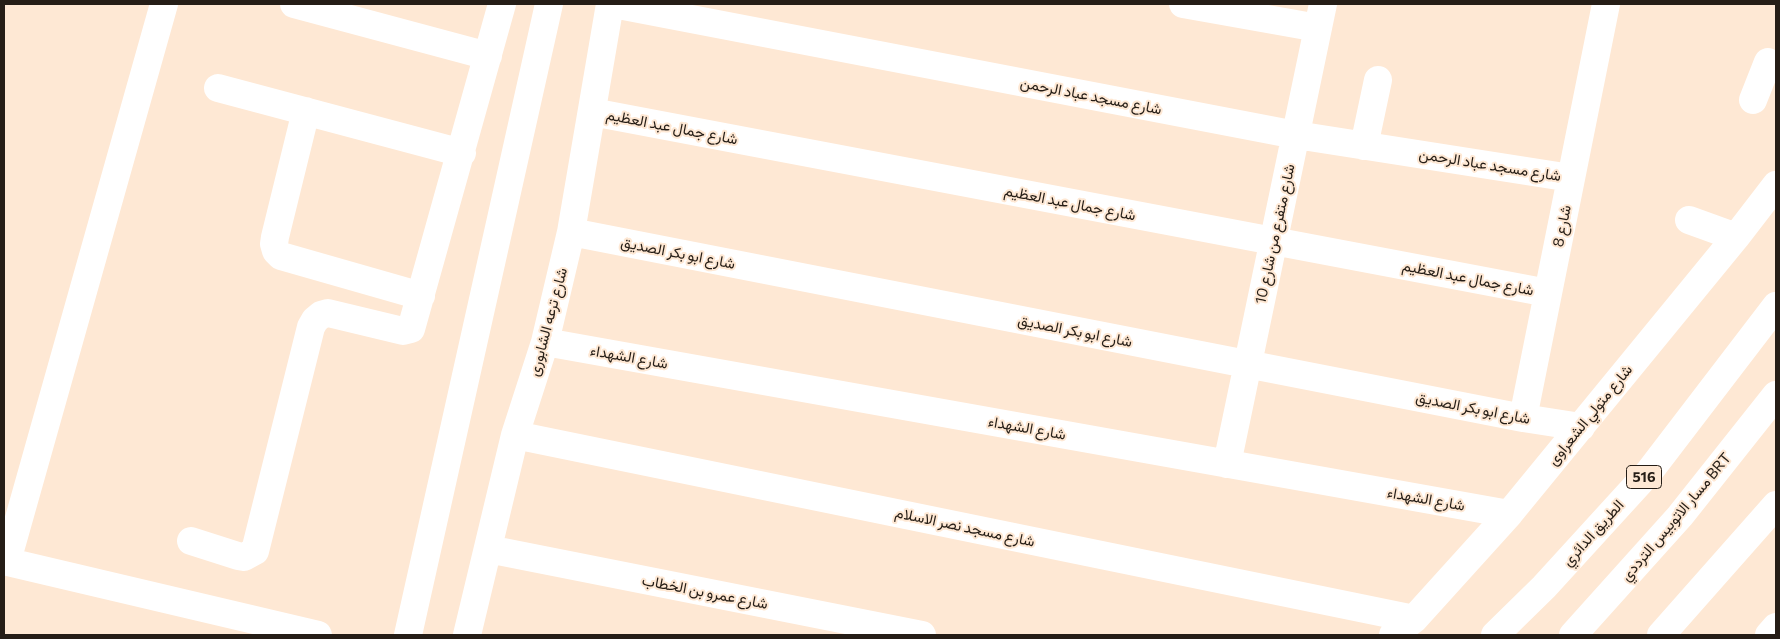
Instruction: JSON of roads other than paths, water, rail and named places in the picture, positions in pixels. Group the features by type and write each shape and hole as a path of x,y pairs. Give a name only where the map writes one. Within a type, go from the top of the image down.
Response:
{"main road":[{"path":"164,4 6,561 318,635"},
{"path":"294,4 326,8 488,56"},
{"path":"191,542 244,557 254,551 314,320 328,313 406,332 412,327 502,4"},
{"path":"408,635 549,4"},
{"name":"شارع ترعه الشابورى","path":"468,635 515,435 545,342 571,232 611,4"},
{"name":"شارع مسجد عباد الرحمن","path":"611,4 1296,135 1571,178"},
{"path":"1182,4 1320,16"},
{"name":"شارع 8","path":"1523,418 1606,4"},
{"name":"شارع متفرع من شارع 10","path":"1226,464 1320,16"},
{"path":"1753,100 1765,60"},
{"path":"1364,146 1378,80"},
{"path":"218,88 462,153"},
{"path":"306,111 275,237 276,251 281,256 421,296"},
{"name":"شارع جمال عبد العظيم","path":"592,112 1548,294"},
{"name":"شارع متولي الشعراوى","path":"1393,635 1414,619 1509,514 1736,237 1776,185"},
{"path":"1688,220 1736,237"},
{"name":"شارع ابو بكر الصديق","path":"571,232 1247,365 1523,418 1581,427"},
{"name":"الطريق الدائري","path":"1495,635 1544,587 1649,472 1776,306"},
{"name":"شارع الشهداء","path":"545,342 1509,514"},
{"name":"مسار الاتوبيس الترددي BRT","path":"1572,635 1680,516 1776,395"},
{"name":"شارع مسجد نصر الاسلام","path":"515,435 1414,619"},
{"path":"1662,635 1776,505"},
{"name":"شارع عمرو بن الخطاب","path":"488,549 922,635"},
{"path":"1769,635 1776,627"}]}
